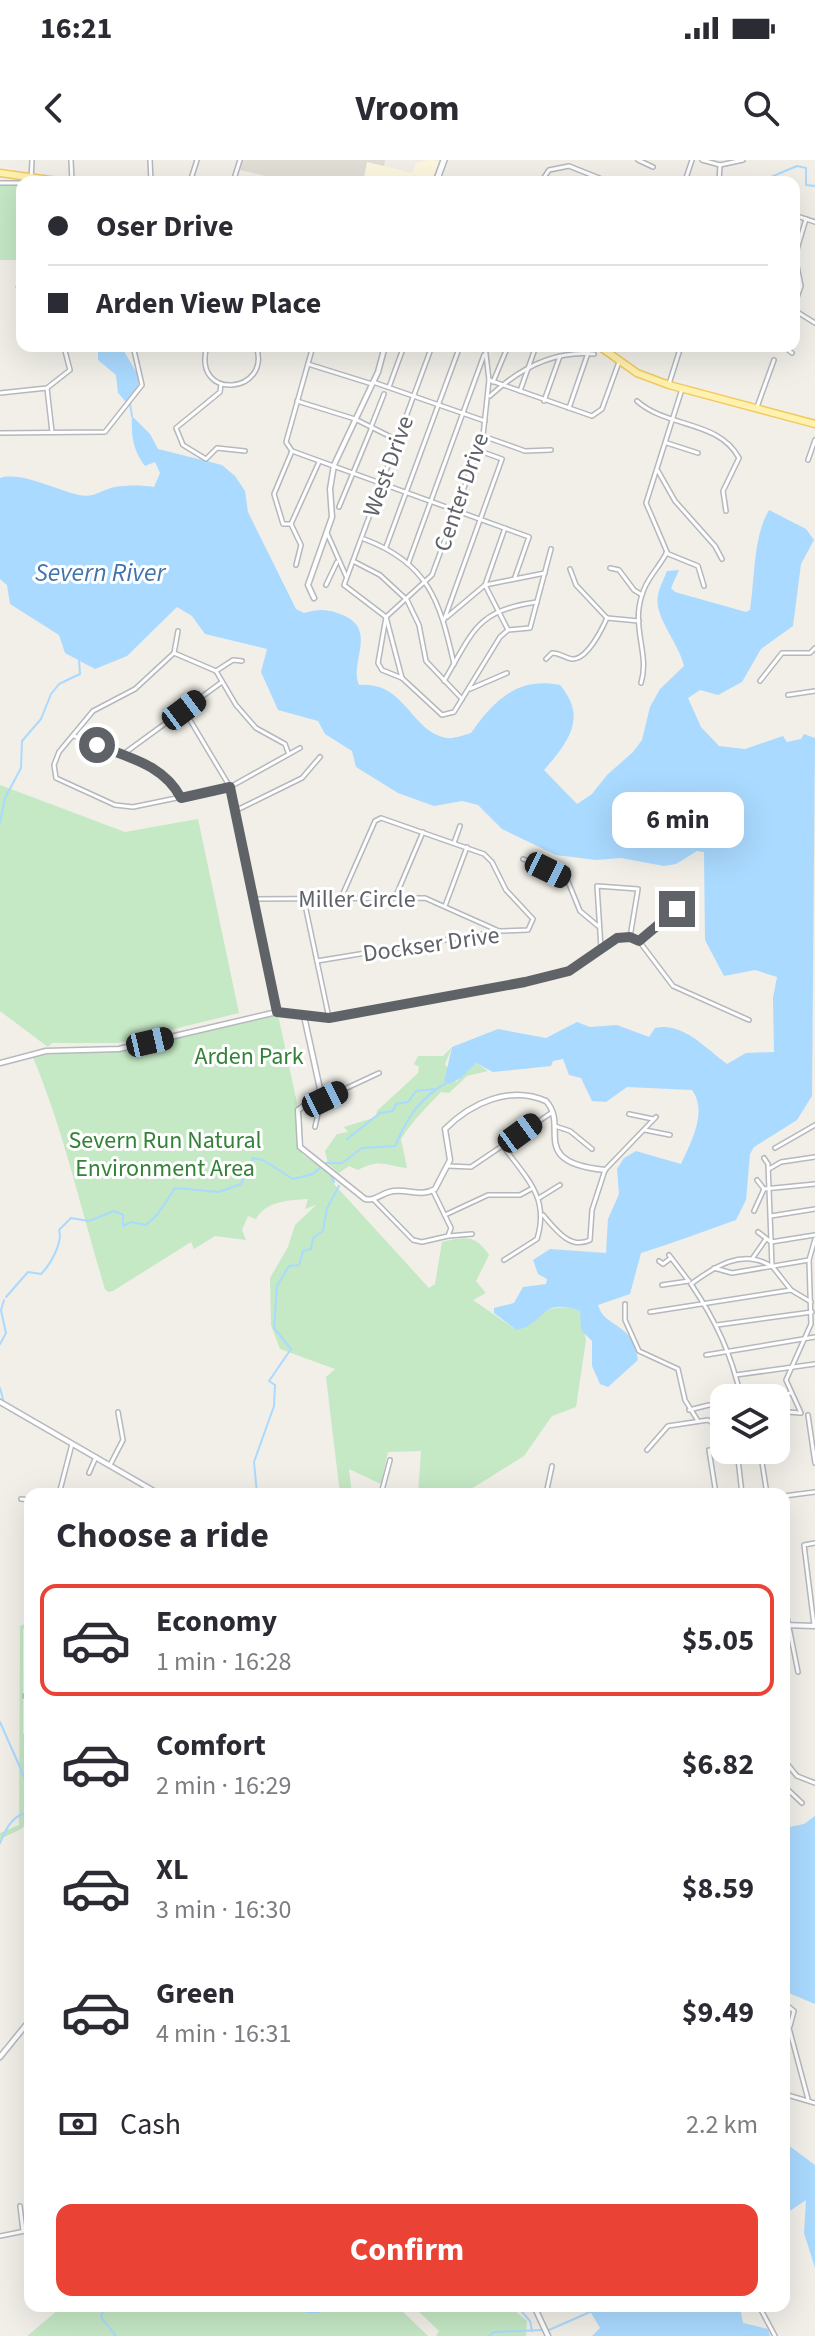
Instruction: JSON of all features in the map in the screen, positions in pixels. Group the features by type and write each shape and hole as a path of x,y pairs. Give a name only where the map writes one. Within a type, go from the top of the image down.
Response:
{"main road":[{"path":"606,352 619,362 669,385 815,421"}],"street":[{"path":"638,160 653,167"},
{"path":"702,160 720,165 743,160"},
{"path":"552,164 569,166 594,176"},
{"path":"719,176 720,165"},
{"path":"800,217 815,222"},
{"path":"800,239 806,219"},
{"path":"0,393 47,388 70,370 65,352"},
{"path":"0,433 100,434 109,429 142,383 134,352"},
{"path":"206,352 203,364 206,374 221,384 233,385 251,378 259,365 257,352"},
{"path":"311,352 287,436 286,442 292,451 529,537 515,577"},
{"path":"314,598 308,585 332,517 330,489 334,465 372,385 383,352"},
{"path":"389,387 402,352"},
{"name":"West Drive","path":"386,617 344,586 430,352"},
{"path":"386,547 458,352"},
{"path":"408,564 484,352"},
{"name":"Center Drive","path":"386,617 432,575 483,436 491,381 486,352"},
{"path":"505,352 491,381 592,416 602,409 619,362"},
{"path":"520,391 534,352"},
{"path":"669,385 679,352"},
{"path":"569,408 588,353"},
{"path":"488,397 530,364 560,356 594,354"},
{"path":"544,401 560,356"},
{"path":"757,407 774,360"},
{"path":"308,364 372,385 389,387 485,421"},
{"path":"221,384 220,392 176,428 183,445 206,459 217,448 245,451"},
{"path":"372,385 376,391"},
{"path":"47,388 52,433"},
{"path":"682,389 646,503 666,553 698,566 704,586"},
{"path":"339,507 384,394"},
{"path":"297,401 355,419 397,440"},
{"path":"637,401 673,420 727,439 739,458 723,491 726,511"},
{"path":"483,436 525,451 551,450"},
{"path":"808,460 815,440"},
{"path":"666,443 698,453"},
{"path":"444,620 502,459 477,450"},
{"path":"291,524 283,524 274,494 292,451"},
{"path":"296,565 301,545 291,524 319,460"},
{"path":"658,471 675,501 719,550 722,559"},
{"path":"505,528 485,585 508,630"},
{"path":"327,533 337,562 346,576"},
{"path":"362,539 386,547 426,580 444,620 454,664"},
{"path":"508,630 530,628 551,549"},
{"path":"641,683 645,665 639,621 642,595 652,569 666,553"},
{"path":"353,561 380,575 407,600 419,625 426,661 462,699"},
{"path":"326,585 337,562"},
{"path":"610,568 619,570 634,590 642,595"},
{"path":"570,569 576,585 607,618 639,621"},
{"path":"444,620 485,585 545,573"},
{"path":"444,682 482,620 498,609 537,602"},
{"path":"386,617 378,663 382,670 402,678 436,711 448,716 508,630"},
{"path":"386,617 402,678"},
{"path":"546,659 552,653 573,659 580,657 599,635 607,618"},
{"path":"174,653 216,671 256,728 285,744 300,748 230,787 133,807 115,805 56,778 54,765 72,735 93,711 135,689 174,653 178,631"},
{"path":"760,681 782,653 810,653 815,648"},
{"path":"216,671 235,659 242,661"},
{"path":"468,690 507,673"},
{"path":"122,755 222,682"},
{"path":"788,695 815,691"},
{"path":"184,710 230,787 277,1012"},
{"path":"72,735 158,769 173,783 181,798"},
{"path":"285,744 288,752"},
{"path":"236,811 302,778 320,757"},
{"path":"341,898 375,821 381,818 467,847 445,906"},
{"path":"454,843 460,826"},
{"path":"395,898 423,832"},
{"name":"Dockser Drive","path":"317,961 500,931 528,930 533,919 506,890 492,862 467,847"},
{"path":"523,859 567,879 580,911 598,926"},
{"path":"601,948 597,886 638,889 630,937"},
{"name":"Miller Circle","path":"254,899 425,898 500,931"},
{"path":"304,899 329,1018"},
{"path":"639,941 677,909"},
{"path":"0,1063 46,1051 119,1049 277,1012 329,1018 565,973 617,938 630,937 639,941 673,986 749,1020"},
{"path":"304,1016 320,1089 315,1127"},
{"path":"379,1073 298,1110 302,1150 361,1197 374,1200 413,1240 438,1240 472,1234"},
{"path":"374,1200 393,1191 425,1194 433,1191 448,1166 445,1129 484,1101 500,1096 537,1098 548,1103 553,1112 554,1145 560,1154 588,1168 605,1170"},
{"path":"448,1166 471,1167 553,1112"},
{"path":"543,1215 568,1240 577,1244 590,1240 592,1210 605,1170 656,1118 629,1114"},
{"path":"775,1148 815,1125"},
{"path":"553,1126 570,1131 592,1149"},
{"path":"645,1130 670,1135"},
{"path":"503,1146 539,1198 543,1215 537,1239 504,1260"},
{"path":"768,1170 781,1162 815,1157"},
{"path":"764,1158 768,1170 766,1190 772,1266"},
{"path":"757,1180 766,1190"},
{"path":"766,1190 815,1184"},
{"path":"539,1198 560,1185"},
{"path":"445,1215 488,1195 520,1195 533,1188"},
{"path":"754,1211 766,1190"},
{"path":"433,1191 451,1228 448,1236"},
{"path":"770,1216 815,1209"},
{"path":"758,1232 771,1242 815,1237 809,1260 813,1324 803,1339 786,1380 801,1413"},
{"path":"752,1259 766,1239"},
{"path":"659,1261 663,1264 670,1257 704,1304 729,1351 738,1384"},
{"path":"662,1285 689,1282 714,1268 752,1259 772,1266 791,1290 811,1302"},
{"path":"714,1268 732,1273 809,1260"},
{"path":"650,1312 791,1290"},
{"path":"625,1304 625,1320 639,1351 678,1369 689,1410 698,1421"},
{"path":"717,1325 812,1312"},
{"path":"706,1355 815,1337"},
{"path":"736,1375 815,1364"},
{"path":"0,1402 148,1488"},
{"path":"689,1410 709,1405"},
{"path":"110,1465 123,1440 118,1412"},
{"path":"790,1412 815,1416"},
{"path":"808,1415 815,1463"},
{"path":"647,1450 668,1426 710,1421"},
{"path":"61,1488 72,1444"},
{"path":"709,1450 715,1488"},
{"path":"89,1473 96,1457"},
{"path":"383,1488 390,1460"},
{"path":"738,1464 740,1488"},
{"path":"762,1464 766,1488"},
{"path":"547,1488 552,1466"},
{"path":"790,1495 815,1492"},
{"path":"790,1625 814,1626 804,1545 815,1543"},
{"path":"790,1641 798,1672"},
{"path":"790,1767 797,1776 815,1783"},
{"path":"790,1792 802,1803"},
{"path":"0,2057 24,2027"},
{"path":"790,2042 808,2099"},
{"path":"790,2095 815,2103"},
{"path":"0,2236 23,2231 20,2206"},
{"path":"537,2312 548,2336"},
{"path":"762,2312 775,2336"}],"shaded area":[{"path":"243,160 385,160 384,166 367,162 364,176 266,176 240,170"},
{"path":"439,161 433,176 364,176 367,162 412,173 416,163"}],"green space":[{"path":"0,185 16,185 16,260 0,260"},
{"path":"0,785 125,832 198,819 239,1013 117,1043 52,1043 48,1047 0,1011"},
{"path":"278,1015 297,1103 298,1144 302,1154 333,1176 334,1184 429,1288 435,1284 442,1242 469,1239 479,1243 489,1255 476,1281 486,1293 473,1300 516,1330 554,1308 580,1311 586,1340 576,1407 552,1416 524,1456 473,1488 418,1488 421,1451 388,1452 381,1484 349,1469 351,1488 339,1488 326,1377 335,1369 280,1349 271,1325 270,1278 288,1247 295,1225 316,1205 305,1209 308,1199 272,1205 256,1219 248,1216 242,1230 246,1240 215,1236 194,1249 191,1242 113,1291 105,1289 63,1142 32,1055 112,1052"},
{"path":"452,1047 445,1064 456,1082 476,1063 488,1071 467,1076 449,1093 441,1092 415,1120 401,1139 407,1168 378,1164 358,1170 349,1166 339,1173 328,1164 325,1151 337,1134 348,1132 344,1127 376,1117 377,1111 418,1073 419,1067 414,1064 418,1056 443,1056"},
{"path":"24,1624 24,1826 0,1839 0,1833 19,1825 20,1626"},
{"path":"56,2312 403,2312 428,2336 27,2336"},
{"path":"419,2312 516,2312 527,2321 526,2336 436,2336 439,2331"}],"water":[{"path":"98,352 124,352 139,377 138,386 126,402 118,393 116,375 98,360"},
{"name":"Severn River","path":"132,416 150,434 158,449 222,465 235,476 245,491 248,512 296,609 304,613 330,611 354,622 361,639 357,667 359,685 388,691 434,734 450,738 471,733 498,701 519,688 531,684 560,685 573,708 574,719 567,740 544,770 577,804 592,794 607,775 633,752 642,740 650,707 660,689 684,666 657,603 667,571 679,570 671,588 675,592 746,612 750,610 760,533 769,510 806,529 814,540 801,564 793,626 761,649 742,682 718,695 700,690 688,698 701,727 719,746 745,749 783,736 787,742 801,739 804,734 815,738 812,1096 797,1120 754,1147 750,1154 746,1200 736,1220 641,1253 630,1294 598,1305 606,1318 631,1338 638,1360 608,1387 600,1384 592,1366 592,1341 581,1330 580,1311 567,1307 550,1309 533,1323 516,1330 494,1313 494,1308 514,1303 523,1287 546,1284 547,1279 538,1274 533,1260 550,1249 606,1253 608,1219 619,1194 617,1169 624,1158 636,1151 681,1164 696,1127 697,1099 692,1090 627,1087 606,1102 592,1101 581,1078 569,1075 563,1059 553,1061 551,1066 493,1072 476,1063 461,1078 449,1084 444,1082 452,1047 498,1029 546,1038 577,1022 590,1027 617,1025 649,1037 655,1028 665,1027 693,1038 727,1064 746,1053 774,1052 773,998 777,977 755,970 724,976 705,940 704,852 697,851 676,864 664,866 621,858 596,860 556,855 502,829 478,805 462,801 434,806 398,793 356,767 352,751 325,734 318,721 278,710 261,672 267,649 205,634 192,616 177,607 127,656 95,669 65,653 59,635 10,604 7,585 0,579 0,478 28,479 85,496 120,486 154,487 160,473 155,462 145,466 135,448"},
{"path":"815,1816 815,2004 790,1994 790,1827 804,1824"},
{"path":"790,2146 815,2165 815,2268 804,2233 806,2200 790,2211"},
{"path":"591,2312 741,2312 743,2323 768,2329 770,2336 592,2336 600,2328"}],"waterway":[{"path":"773,176 797,166 806,168 806,185 815,186"},
{"path":"130,404 132,416"},
{"path":"0,823 5,798 21,768 22,741 41,719 51,694 59,684 80,674 79,660"},
{"path":"326,1163 342,1163 362,1148 395,1146 416,1109 430,1094 448,1082"},
{"path":"347,1139 380,1113 393,1111 396,1104 408,1102 416,1091 434,1089"},
{"path":"6,1297 28,1272 41,1274 45,1270 58,1247 59,1230 71,1218 89,1221 114,1211 123,1215 123,1226 132,1222 146,1225 157,1215 175,1188 219,1192 241,1184 253,1158 263,1160 293,1179 313,1174 322,1166"},
{"path":"330,1173 334,1182"},
{"path":"256,1488 254,1462 274,1406 275,1385 269,1381 291,1349 274,1328 277,1286 289,1266 299,1265 303,1251 311,1249 313,1238 323,1231 327,1208 339,1186"},
{"path":"0,1344 6,1333 1,1310 4,1300"},
{"path":"0,1388 3,1399"},
{"path":"0,1722 24,1776"},
{"path":"0,1843 14,1819 24,1814"},
{"path":"102,2312 101,2317 116,2336"},
{"path":"307,2312 319,2312"},
{"path":"522,2312 530,2321 532,2331"},
{"path":"549,2330 590,2312"},
{"path":"489,2336 494,2332 542,2330"}],"route":[{"path":"97,745 158,769 173,783 181,798 230,787 277,1012 329,1018 565,973 617,938 630,937 639,941 677,909"}],"park label":[{"name":"Arden Park","path":"249,1056"},
{"name":"Severn Run Natural Environment Area","path":"165,1154"}]}
